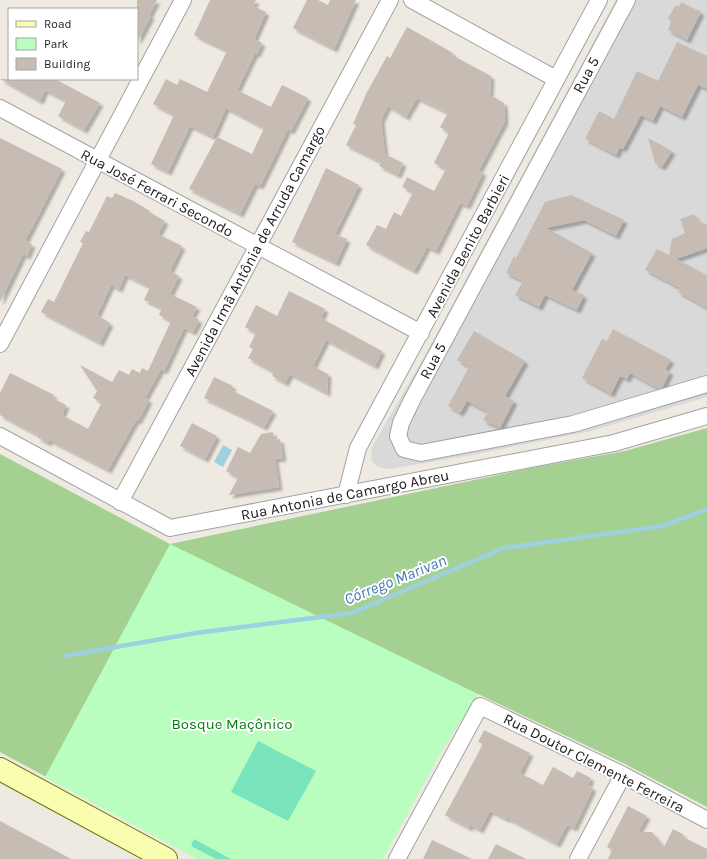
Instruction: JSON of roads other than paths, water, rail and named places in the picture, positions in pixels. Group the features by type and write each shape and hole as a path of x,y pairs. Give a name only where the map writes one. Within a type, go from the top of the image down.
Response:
{"street":[{"path":"0,344 183,0"},
{"name":"Avenida Irmã Antônia de Arruda Camargo","path":"120,502 390,0"},
{"path":"412,0 556,79"},
{"name":"Avenida Benito Barbieri","path":"346,495 358,448 599,0"},
{"name":"Rua 5","path":"627,0 412,400 401,423 398,436 404,449 420,453 572,424 705,381"},
{"name":"Rua José Ferrari Secondo","path":"0,108 98,162 421,333"},
{"name":"Rua Antonia de Camargo Abreu","path":"0,436 170,528 614,443 707,416"},
{"name":"Rua Doutor Clemente Ferreira","path":"397,859 480,706 622,775 707,820"},
{"path":"0,769 166,859"},
{"path":"578,859 622,775"}],"water":[{"path":"223,445 232,450 223,467 214,462"}],"waterway":[{"name":"Córrego Marivan","path":"64,656 196,633 352,613 504,548 663,526 707,509"}],"park label":[{"name":"Bosque Maçônico","path":"232,724"}]}
